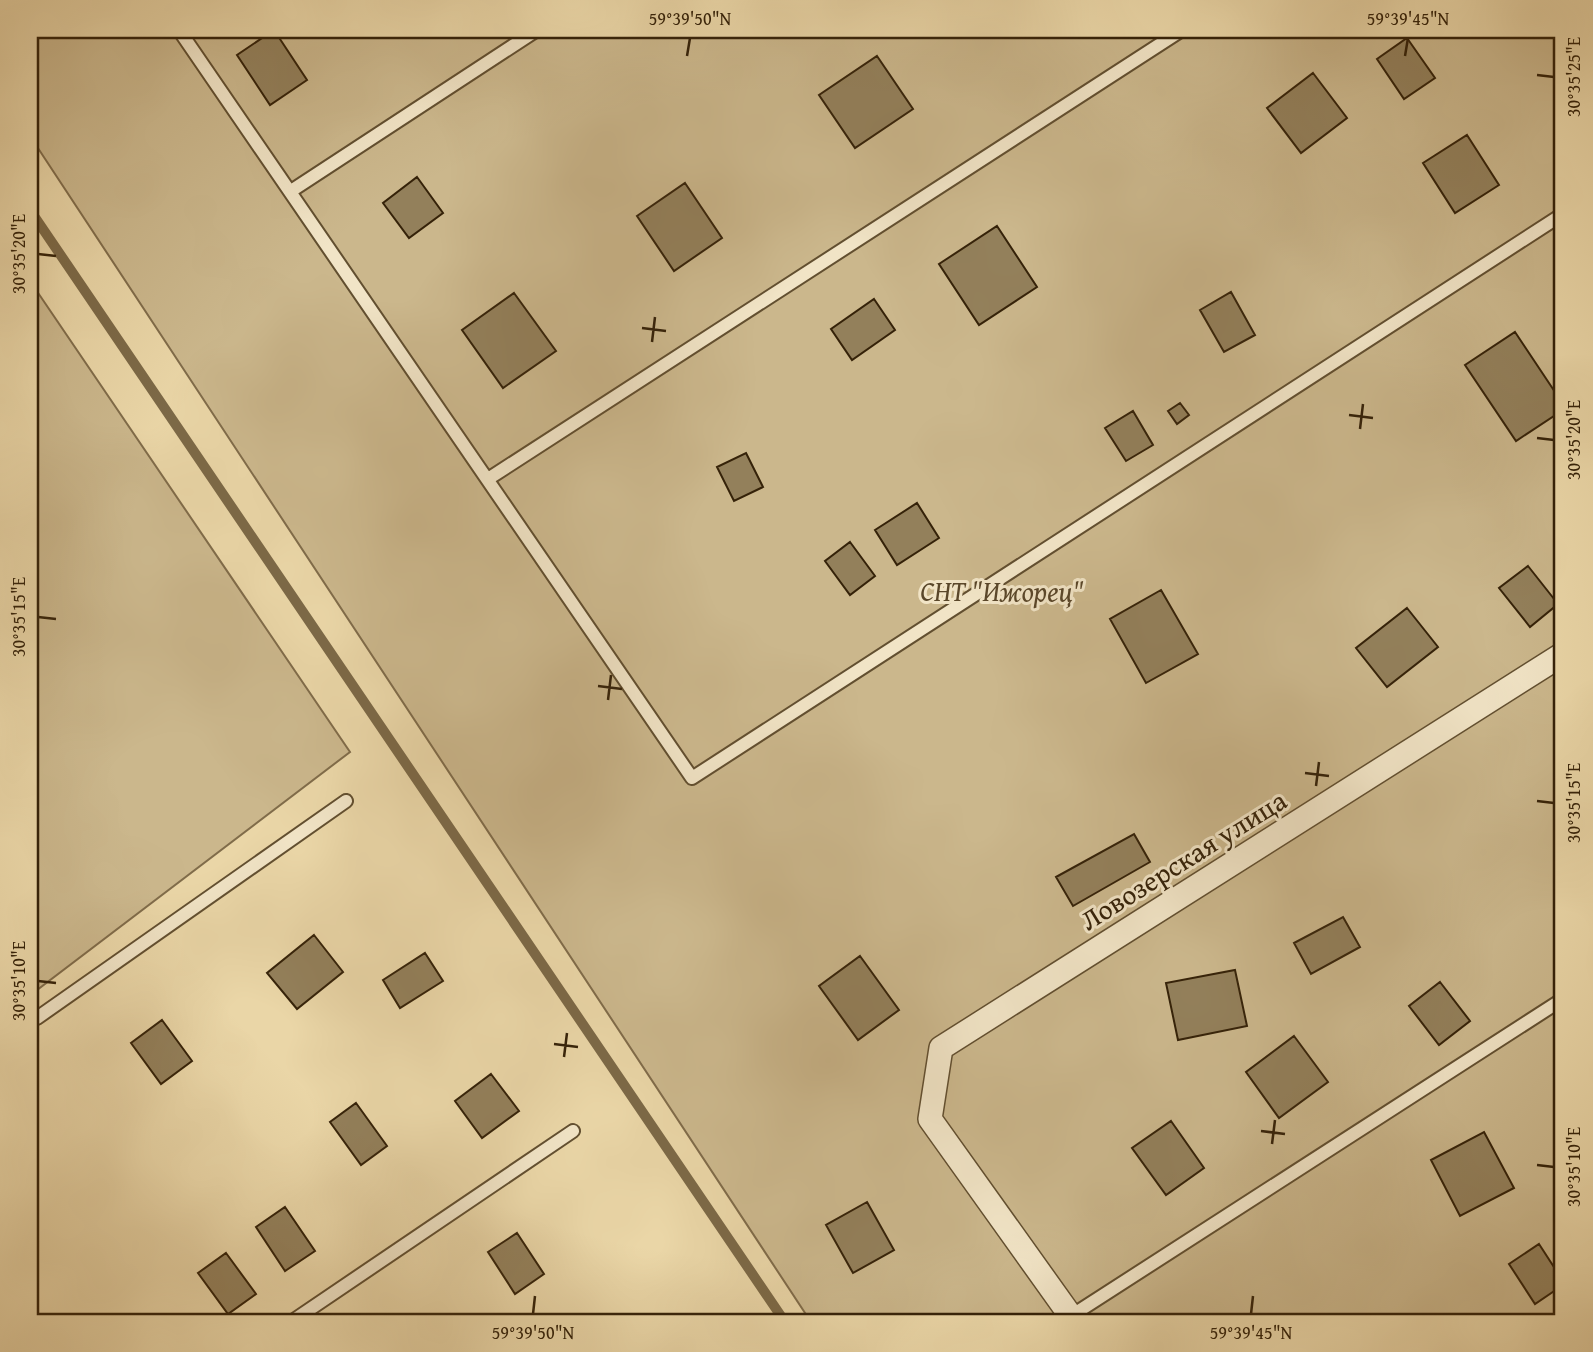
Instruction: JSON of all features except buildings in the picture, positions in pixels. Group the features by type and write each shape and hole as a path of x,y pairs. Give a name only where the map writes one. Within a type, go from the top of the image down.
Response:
{"street":[{"name":"Ловозерская улица","path":"1073,1319 930,1119 941,1048 1563,654"}],"lane":[{"path":"179,30 692,778 1563,214"},
{"path":"291,191 537,30"},
{"path":"488,479 1182,30"},
{"path":"30,1017 37,1018 346,800"},
{"path":"1073,1319 1563,999"},
{"path":"291,1322 573,1131"}],"green space":[{"name":"СНТ \"Ижорец\"","path":"30,30 1563,30 1563,1322 811,1322 30,136"},
{"path":"30,281 350,752 37,990 30,986"}],"waterway":[{"path":"30,210 785,1322"}]}
